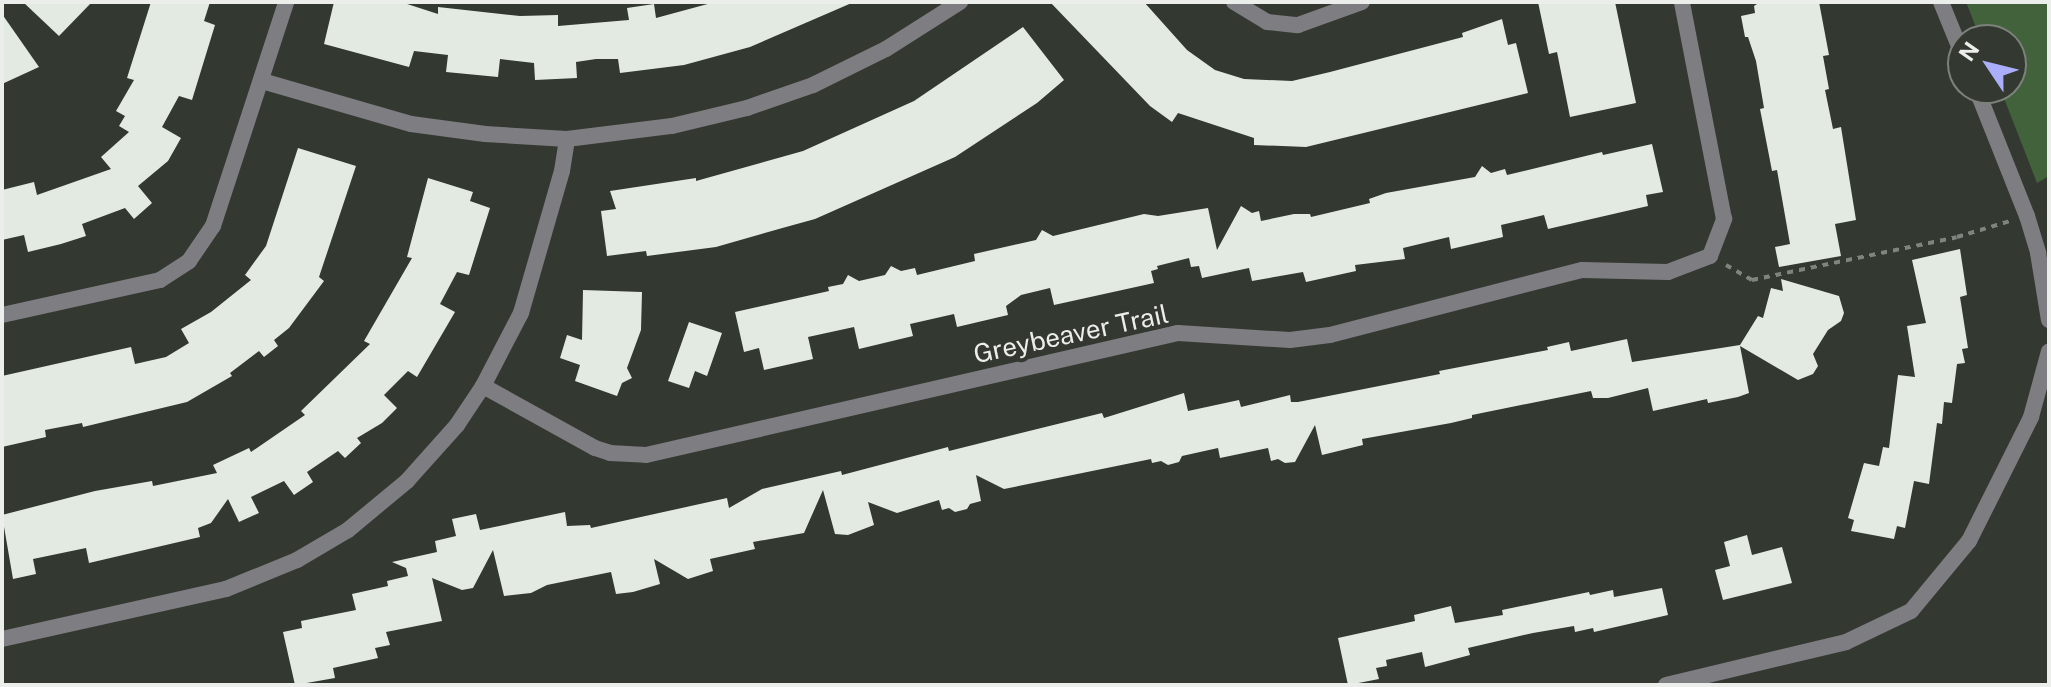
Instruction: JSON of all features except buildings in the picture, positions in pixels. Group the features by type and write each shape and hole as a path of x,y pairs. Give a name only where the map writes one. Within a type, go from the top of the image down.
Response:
{"street":[{"path":"2,315 160,280 189,261 213,226 286,2"},
{"path":"262,81 411,124 567,139 672,126 747,108 813,85 886,49 960,2"},
{"path":"1234,2 1267,22 1298,25 1362,2"},
{"path":"1682,2 1724,219 1710,256"},
{"path":"1941,2 1950,24"},
{"path":"1982,104 2027,216 2038,253 2049,320"},
{"path":"2,639 226,589 297,560 348,530 407,481 457,425 483,386 521,313 534,277 562,171 567,139"},
{"name":"Greybeaver Trail","path":"483,386 595,448 610,453 646,455 1178,333 1290,340 1330,335 1582,270 1668,272 1710,256"},
{"path":"1666,685 1846,642 1911,611 1969,541 2031,417 2049,351"}],"path":[{"path":"1710,256 1752,280 1957,237 2027,216"}],"green space":[{"path":"1966,2 2049,2 2049,176 2037,183 2006,104 2027,104 2027,24 1975,24"}]}
